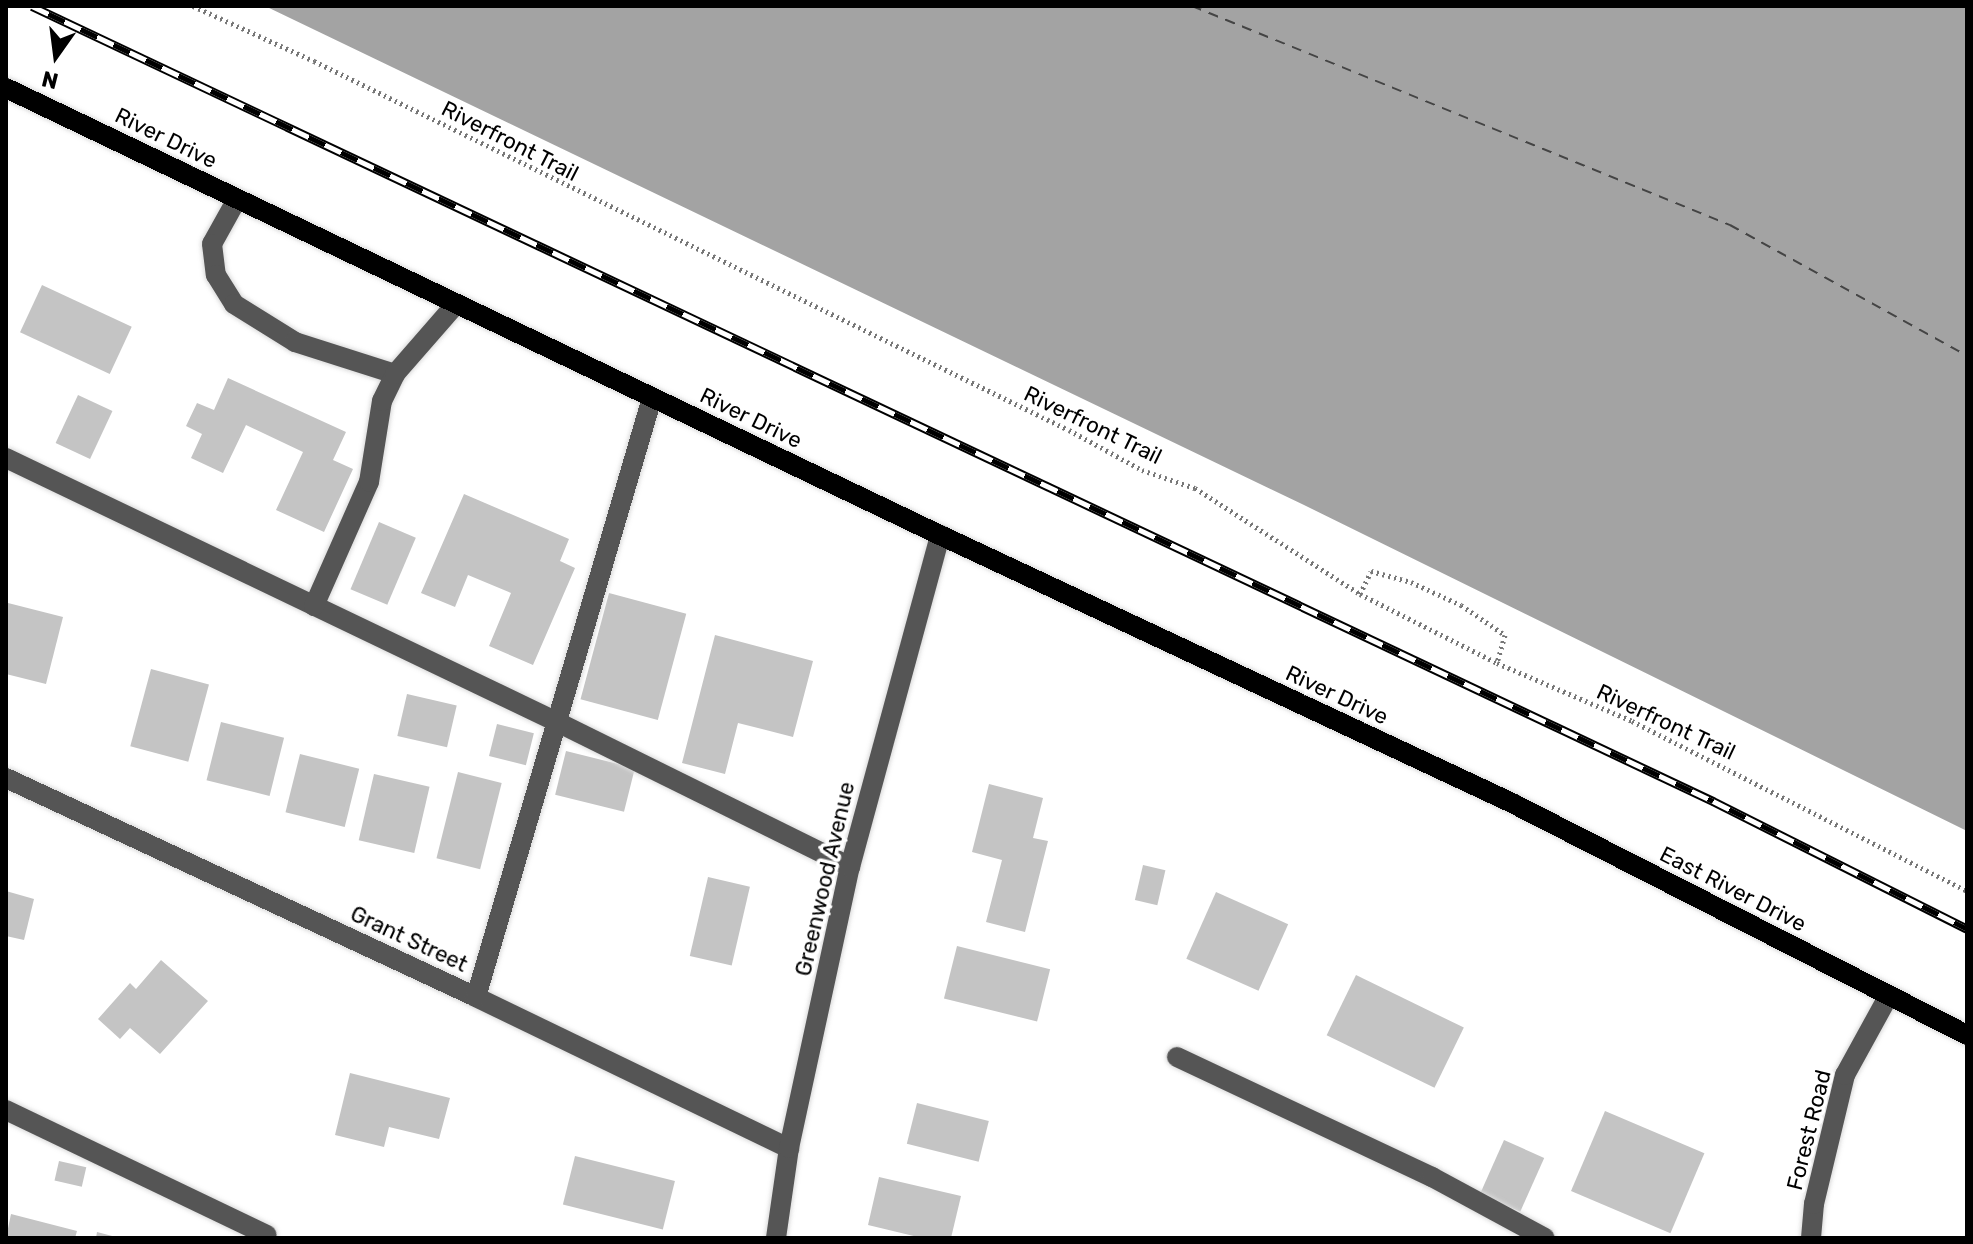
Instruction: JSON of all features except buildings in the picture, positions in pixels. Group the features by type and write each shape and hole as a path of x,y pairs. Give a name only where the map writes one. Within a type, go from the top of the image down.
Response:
{"main road":[{"name":"River Drive","path":"6,88 940,535 1477,787"},
{"name":"East River Drive","path":"1477,787 1967,1035"}],"street":[{"path":"237,199 212,244 216,275 234,304 295,342 395,374"},
{"path":"314,606 369,482 382,401 395,374 456,304"},
{"path":"476,997 652,398"},
{"path":"6,458 557,722 850,867"},
{"name":"Greenwood Avenue","path":"781,1236 789,1148 850,867 940,535"},
{"name":"Grant Street","path":"6,778 476,997 789,1148"},
{"name":"Forest Road","path":"1811,1238 1814,1204 1845,1075 1889,995"},
{"path":"1177,1057 1432,1177 1545,1238"},
{"path":"6,1110 267,1235"}],"path":[{"name":"Riverfront Trail","path":"193,6 314,61 1069,430 1142,470 1195,488 1360,594 1497,663 1632,721 1967,891"},
{"path":"1360,594 1371,571 1411,582 1461,605 1505,635 1497,663"}],"shaded area":[{"path":"265,6 1967,6 1967,831 1304,505"}],"ferry route":[{"path":"1192,6 1730,225 1967,356"}],"railway":[{"path":"32,6 1713,801 1967,929"}]}
